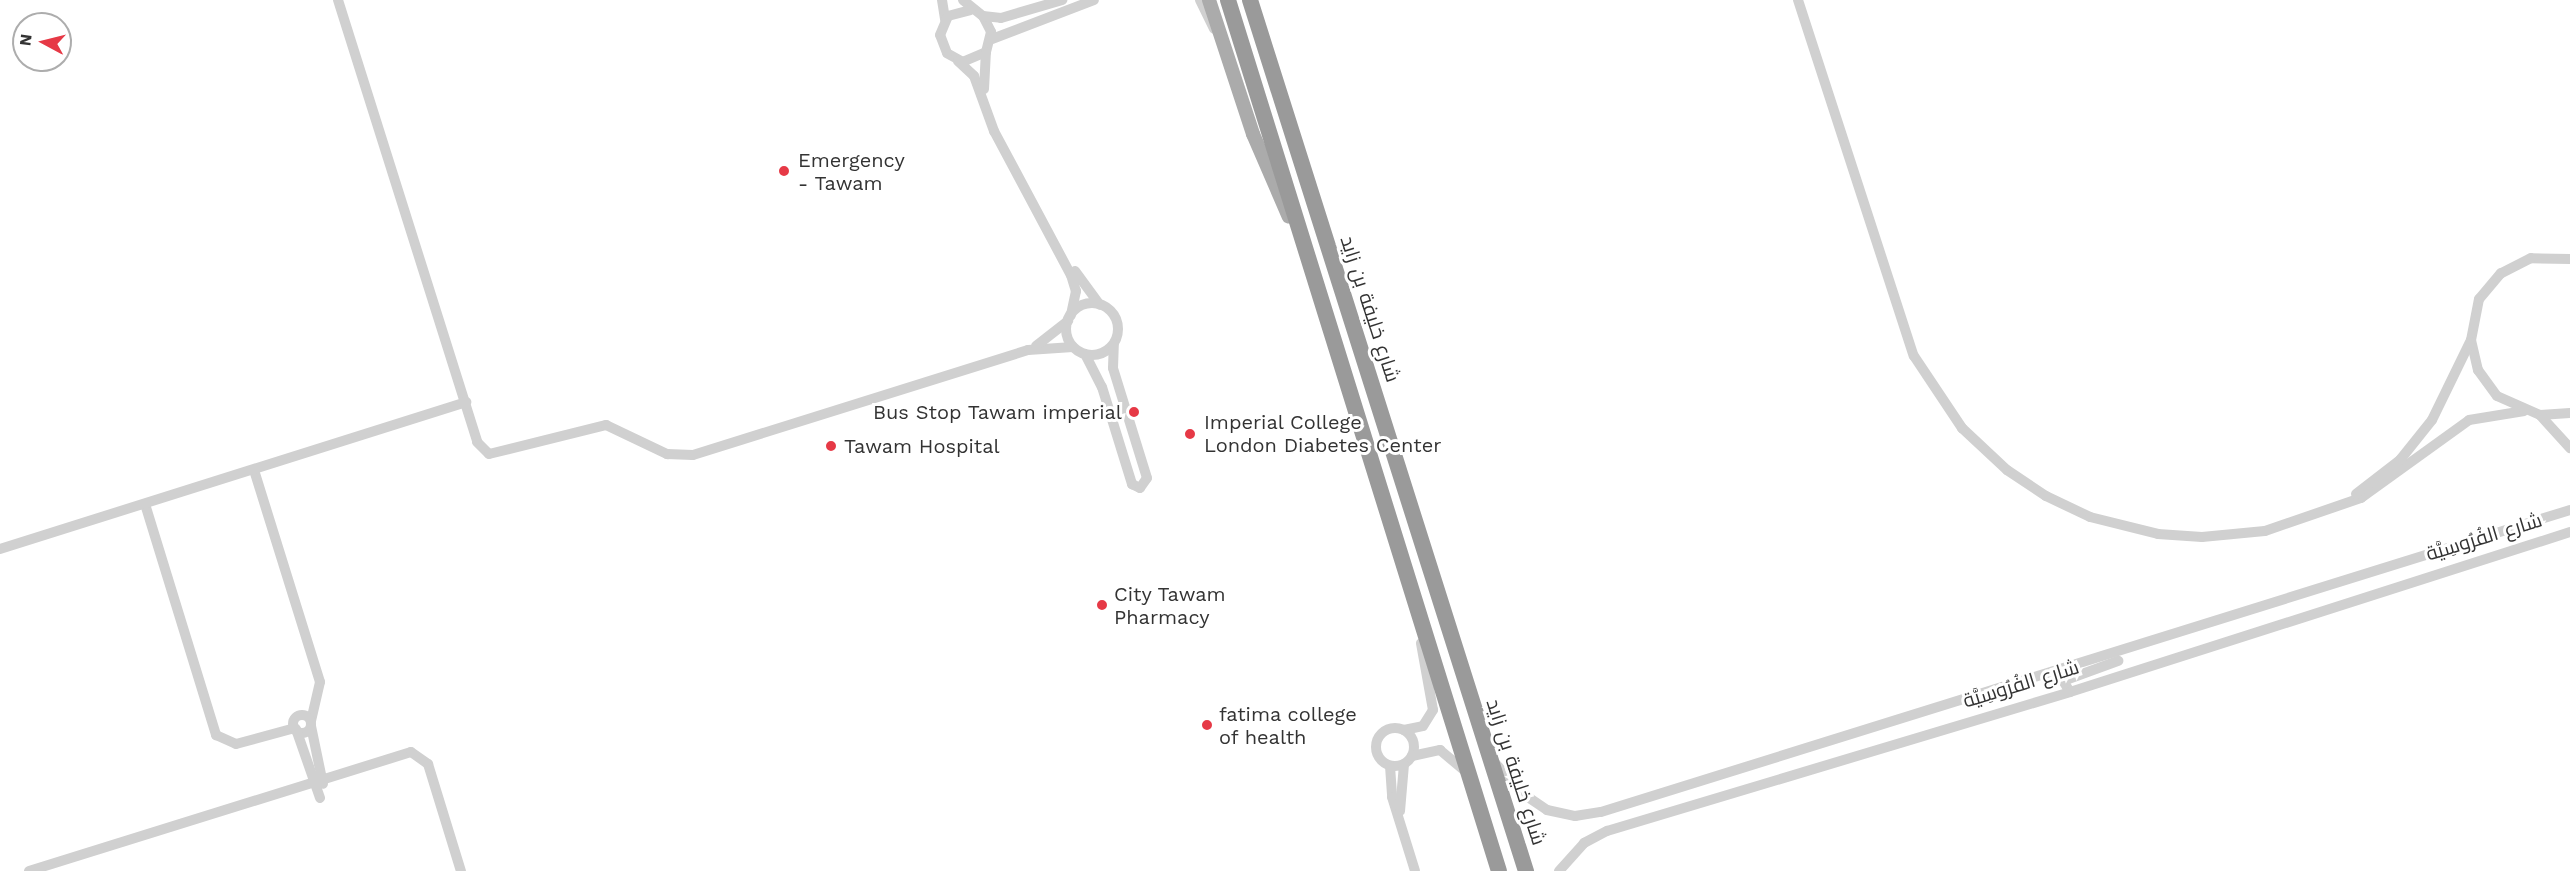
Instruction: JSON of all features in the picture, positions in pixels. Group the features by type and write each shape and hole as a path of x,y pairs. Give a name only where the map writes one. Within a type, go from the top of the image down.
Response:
{"highway":[{"path":"1228,0 1414,608 1498,871"},
{"name":"شارع خليفة بن زايد","path":"1250,0 1526,871"}],"main road":[{"path":"1209,0 1253,134 1303,245"}],"street":[{"path":"338,0 480,447 494,456 606,425 667,454 686,456 1028,350 1073,346 1085,354 1102,387 1132,484 1140,488 1147,478 1113,368 1116,320 1081,282 1039,194 994,117 983,87 986,52 992,39 1094,0"},
{"path":"942,0 945,20 941,43 978,83 994,131 1071,275 1076,298 1070,318 1073,346"},
{"path":"963,0 970,10 983,16 1001,18 1062,0"},
{"path":"1200,0 1221,38"},
{"path":"1798,0 1905,335 1935,394 1976,442 2056,502 2147,533 2248,534 2333,509 2387,482 2461,424 2490,414 2524,411 2540,415 2570,413"},
{"path":"945,20 970,10"},
{"path":"983,16 992,39"},
{"path":"958,61 974,61 986,52"},
{"path":"2333,509 2391,468 2417,440 2447,397 2471,340 2480,299 2501,273 2531,258 2570,259"},
{"path":"1028,350 1084,305 1100,305"},
{"path":"2471,340 2486,384 2524,411"},
{"path":"1085,354 1101,354 1114,344"},
{"path":"0,549 466,402"},
{"path":"2540,415 2570,448"},
{"path":"145,504 212,729 222,740 236,744 279,731 302,723 318,700 318,675 254,470"},
{"name":"شارع الفُرُوسِيَّة","path":"1488,754 1532,802 1561,814 1588,815 2159,641 2570,510"},
{"name":"شارع الفُرُوسِيَّة","path":"1559,871 1584,843 1607,831 2070,692 2570,531"},
{"path":"1414,608 1434,705 1423,726 1404,730 1386,730 1377,741 1377,755 1390,766 1392,797 1415,871"},
{"path":"2070,692 2062,687 2065,680 2159,641"},
{"path":"302,723 320,779 323,797"},
{"path":"1402,826 1408,760 1414,742 1404,730"},
{"path":"1390,766 1440,750 1467,774"},
{"path":"29,871 404,753 423,758 461,871"}],"place":[{"name":"Emergency - Tawam","path":"784,171"},
{"name":"Bus Stop Tawam imperial","path":"1134,412"},
{"name":"Imperial College London Diabetes Center","path":"1190,434"},
{"name":"Tawam Hospital","path":"831,446"},
{"name":"City Tawam Pharmacy","path":"1102,605"},
{"name":"fatima college of health","path":"1207,725"}]}
